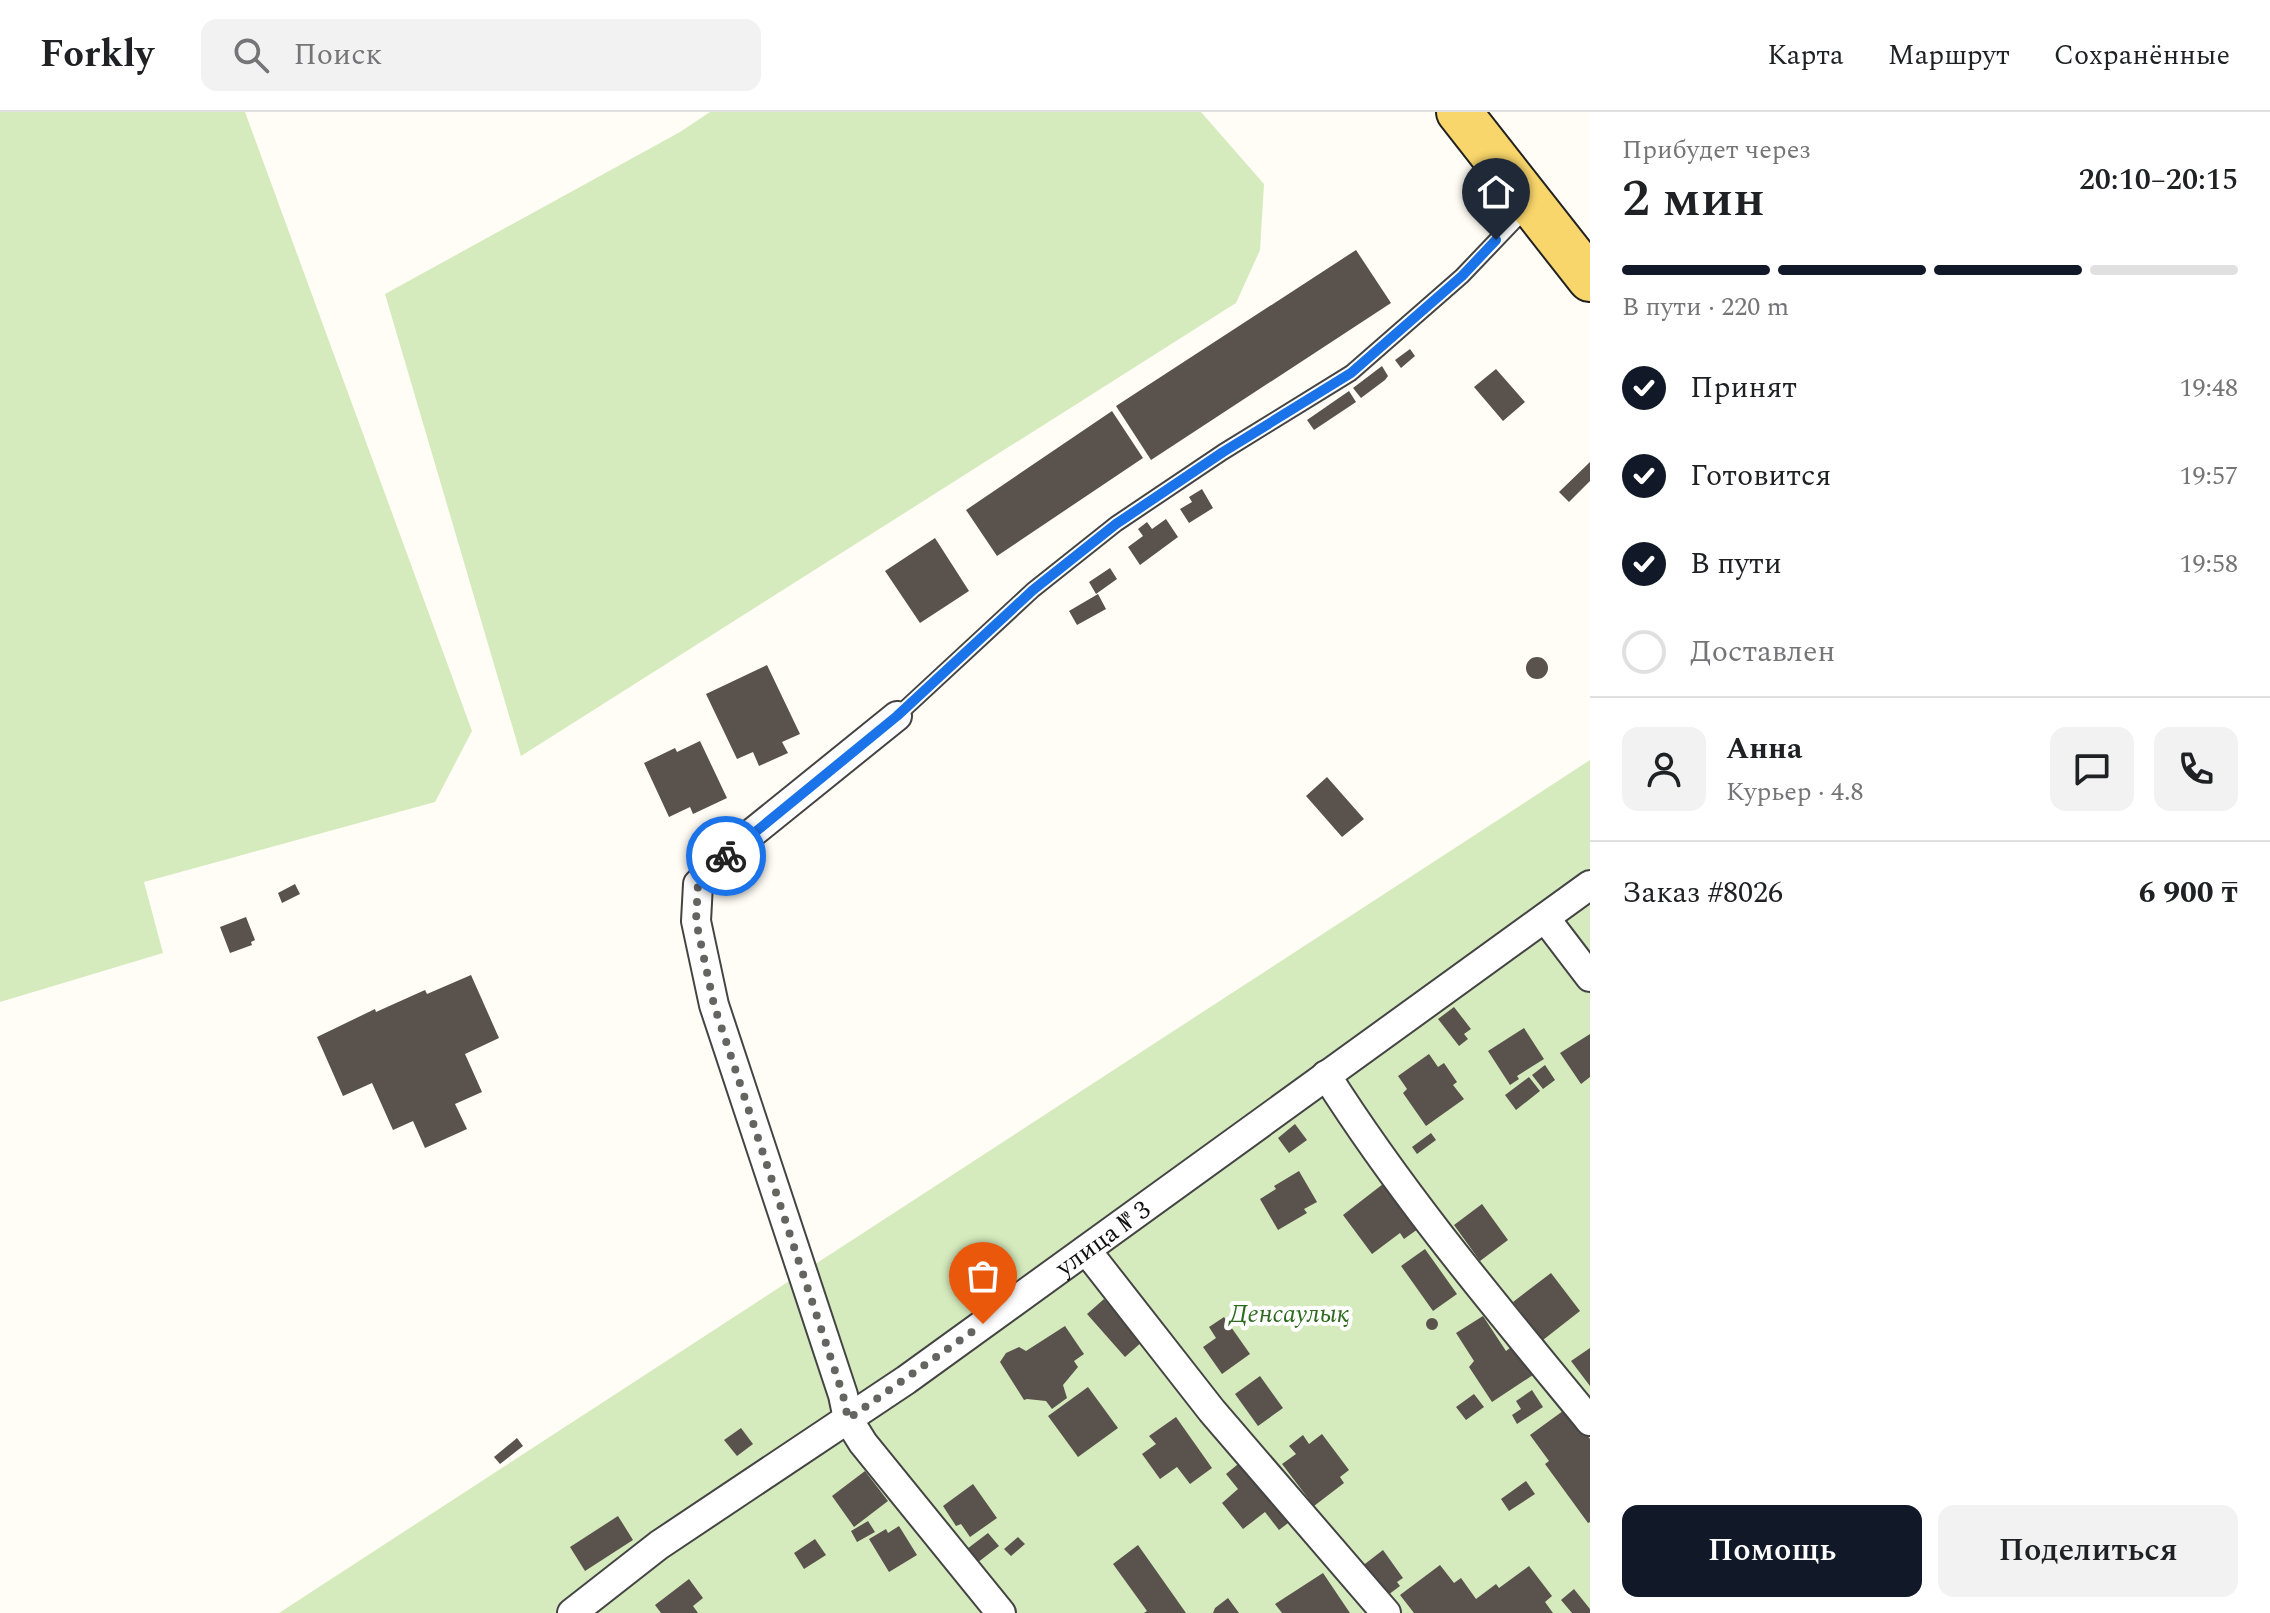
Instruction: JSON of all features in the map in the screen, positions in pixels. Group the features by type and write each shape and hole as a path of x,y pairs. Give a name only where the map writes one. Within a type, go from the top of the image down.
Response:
{"main road":[{"path":"1459,112 1590,279"}],"street":[{"path":"897,716 741,842 698,884 696,921 714,1005 843,1395 848,1419 863,1443 1001,1613"},
{"name":"улица № 3","path":"572,1613 608,1603 659,1545 848,1419 1590,885"},
{"path":"1545,918 1590,977"},
{"path":"1326,1075 1404,1190 1590,1421"},
{"path":"1086,1250 1212,1411 1386,1613"}],"lane":[{"path":"897,716 1033,590 1116,524 1223,452 1351,373 1462,276 1530,205"}],"green space":[{"path":"0,112 245,112 472,731 435,802 144,882 163,953 0,1002"},
{"path":"710,112 1201,112 1264,184 1260,250 1236,303 521,756 385,294 680,132"},
{"name":"Денсаулық","path":"1590,760 1590,1613 279,1613"}],"building":[{"path":"1356,250 1391,303 1151,460 1116,406"},
{"path":"1410,349 1415,356 1401,368 1395,360"},
{"path":"1382,366 1388,376 1361,398 1353,388"},
{"path":"1496,369 1525,402 1503,421 1474,387"},
{"path":"1349,391 1356,402 1314,430 1307,420"},
{"path":"1112,411 1143,458 997,556 966,510"},
{"path":"1590,462 1590,481 1569,502 1559,492"},
{"path":"1202,489 1213,508 1189,523 1180,509 1192,502 1189,497"},
{"path":"1166,519 1178,537 1140,565 1128,547 1143,536 1138,529 1147,522 1152,529"},
{"path":"935,538 969,591 920,623 885,571"},
{"path":"1110,568 1117,579 1096,594 1089,582"},
{"path":"1098,594 1106,609 1077,625 1069,611"},
{"path":"1537,657 1545,660 1548,668 1545,676 1537,679 1529,676 1526,668 1529,660"},
{"path":"767,665 800,734 782,742 788,753 759,766 753,752 737,759 706,694"},
{"path":"700,741 727,798 693,814 690,807 669,817 644,763 675,748 677,752"},
{"path":"1327,777 1364,819 1342,837 1306,796"},
{"path":"295,884 300,894 282,903 278,893"},
{"path":"246,917 255,940 251,942 252,945 230,953 220,927"},
{"path":"471,975 499,1038 465,1054 482,1092 455,1104 467,1129 425,1148 413,1121 393,1130 372,1083 343,1096 317,1037 375,1009 376,1012 425,990 427,994"},
{"path":"1454,1007 1471,1029 1464,1034 1468,1039 1459,1046 1438,1019"},
{"path":"1524,1028 1544,1059 1517,1076 1519,1079 1510,1085 1488,1051"},
{"path":"1590,1034 1590,1077 1581,1084 1560,1053"},
{"path":"1429,1054 1438,1067 1444,1063 1457,1082 1453,1085 1464,1099 1426,1126 1403,1093 1407,1089 1398,1076"},
{"path":"1545,1065 1555,1080 1543,1089 1532,1075"},
{"path":"1529,1077 1540,1091 1516,1110 1505,1095"},
{"path":"1295,1124 1307,1140 1289,1153 1278,1138"},
{"path":"1431,1133 1436,1140 1417,1154 1412,1147"},
{"path":"1299,1171 1317,1202 1304,1209 1307,1213 1278,1230 1260,1199"},
{"path":"1383,1184 1418,1229 1404,1239 1400,1233 1372,1254 1343,1215"},
{"path":"1482,1204 1508,1240 1480,1261 1454,1225"},
{"path":"1425,1249 1457,1294 1433,1311 1401,1266"},
{"path":"1551,1273 1580,1311 1543,1340 1513,1302"},
{"path":"1104,1299 1143,1341 1125,1357 1087,1314"},
{"path":"1483,1316 1506,1351 1514,1345 1533,1375 1492,1402 1469,1367 1474,1361 1456,1333"},
{"path":"1224,1317 1250,1354 1222,1374 1203,1347 1216,1338 1209,1327"},
{"path":"1432,1318 1438,1324 1432,1330 1426,1324"},
{"path":"1065,1326 1084,1354 1074,1361 1078,1367 1063,1385 1067,1398 1052,1409 1046,1401 1024,1400 1000,1362 1006,1353 1019,1347 1026,1351"},
{"path":"1590,1348 1590,1386 1571,1361"},
{"path":"1260,1376 1283,1408 1258,1426 1235,1394"},
{"path":"1088,1387 1118,1428 1078,1457 1048,1416"},
{"path":"1532,1390 1543,1407 1517,1424 1512,1415 1521,1409 1516,1401"},
{"path":"1474,1394 1484,1407 1466,1420 1456,1407"},
{"path":"1567,1408 1590,1439 1588,1523 1545,1464 1549,1461 1530,1435"},
{"path":"1176,1417 1212,1468 1190,1484 1177,1467 1160,1479 1142,1454 1156,1444 1149,1436"},
{"path":"741,1428 753,1444 737,1456 724,1440"},
{"path":"1322,1434 1349,1470 1340,1477 1344,1483 1314,1506 1282,1464 1296,1454 1289,1446 1303,1435 1309,1444"},
{"path":"517,1438 523,1446 500,1464 494,1457"},
{"path":"1243,1460 1292,1520 1279,1530 1265,1512 1243,1529 1222,1503 1238,1489 1226,1474"},
{"path":"865,1471 888,1501 854,1527 832,1496"},
{"path":"1526,1481 1535,1494 1509,1511 1501,1499"},
{"path":"973,1484 997,1518 970,1537 961,1524 956,1526 943,1506"},
{"path":"618,1516 633,1540 585,1571 570,1547"},
{"path":"868,1521 875,1532 857,1542 851,1531"},
{"path":"899,1526 917,1555 889,1572 869,1539 886,1529 888,1533"},
{"path":"988,1533 999,1546 977,1563 967,1549"},
{"path":"1018,1537 1025,1544 1011,1556 1004,1549"},
{"path":"815,1539 826,1555 804,1569 794,1553"},
{"path":"1138,1545 1186,1613 1144,1613 1147,1611 1113,1564"},
{"path":"1383,1550 1403,1578 1397,1582 1400,1586 1384,1598 1361,1567"},
{"path":"1440,1565 1454,1583 1461,1578 1476,1599 1496,1584 1499,1588 1529,1566 1552,1596 1545,1602 1553,1613 1414,1613 1400,1595"},
{"path":"1323,1573 1350,1613 1282,1613 1275,1604"},
{"path":"689,1579 703,1598 693,1606 698,1613 661,1613 655,1605"},
{"path":"1574,1589 1590,1613 1572,1613 1561,1600"},
{"path":"1228,1598 1239,1613 1213,1613 1215,1608"}],"way so far":[{"path":"726,856 698,884 696,921 714,1005 843,1395 848,1419 983,1324"}],"route":[{"path":"726,856 897,716 1033,590 1116,524 1223,452 1351,373 1462,276 1496,240"}]}
